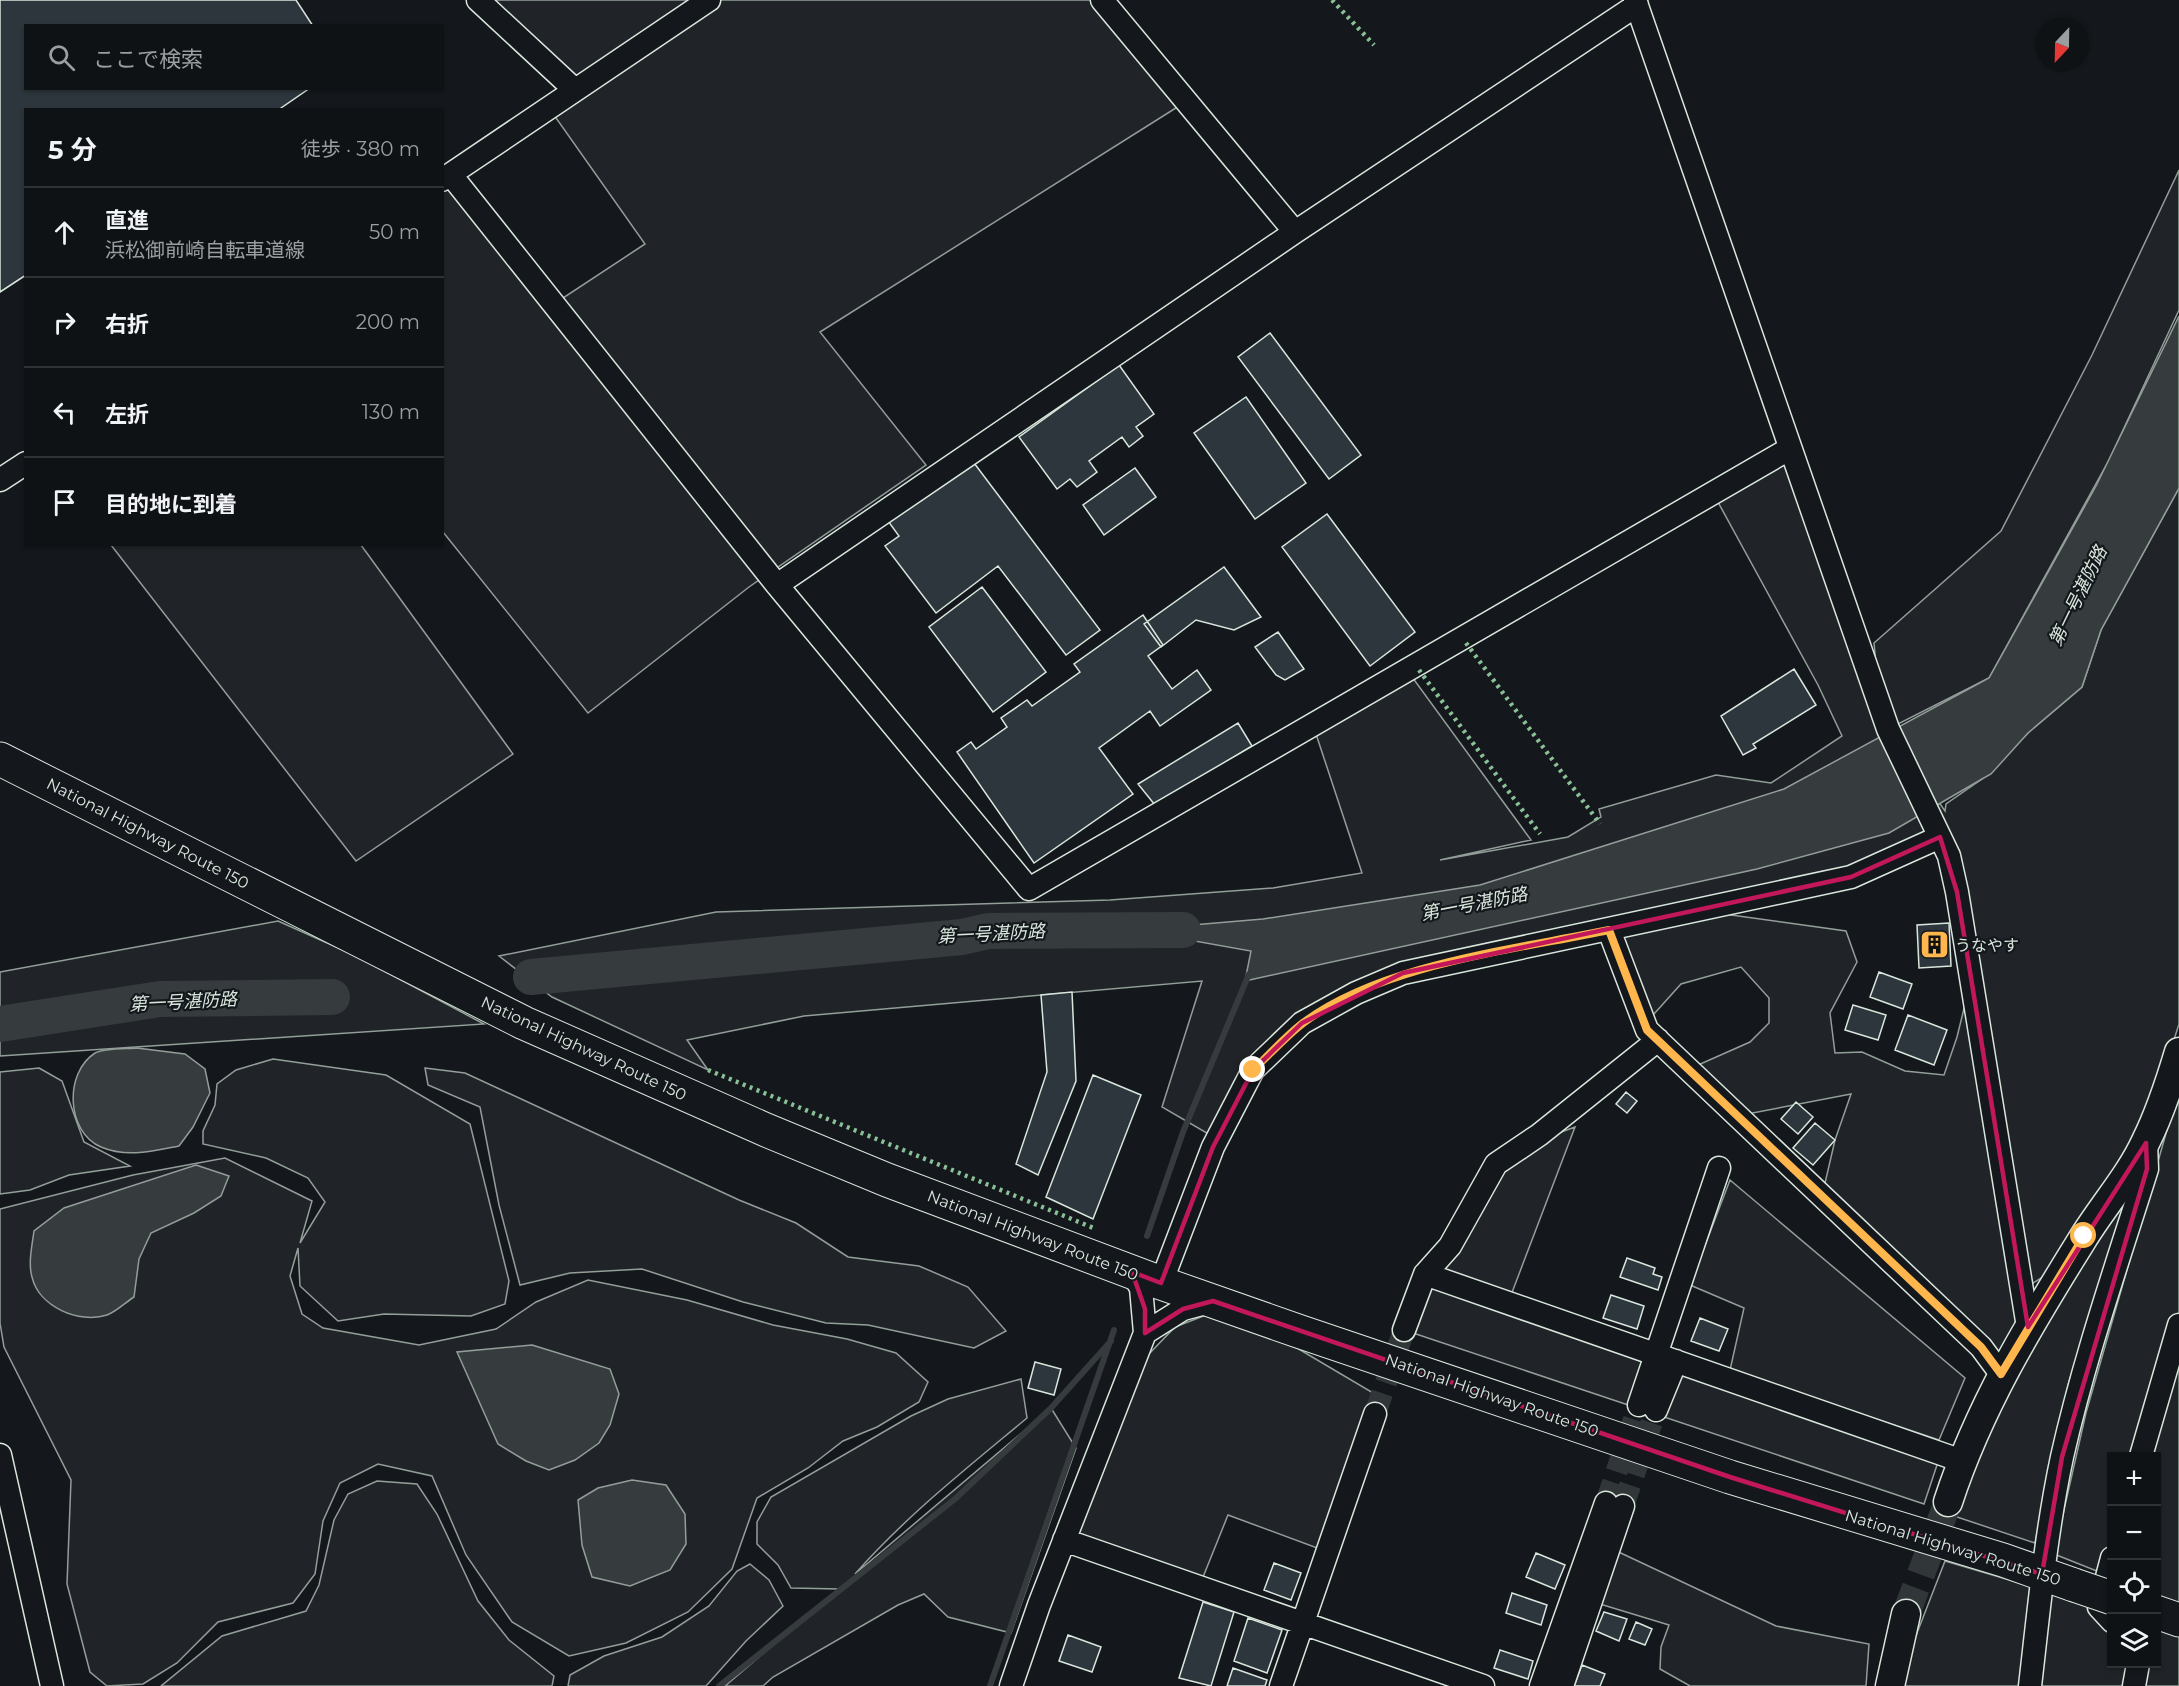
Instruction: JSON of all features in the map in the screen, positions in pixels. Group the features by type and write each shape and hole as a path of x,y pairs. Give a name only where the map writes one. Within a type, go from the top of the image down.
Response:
{"highway":[{"name":"National Highway Route 150","path":"0,759 514,1017 623,1068 886,1180 1213,1301 1730,1477 2107,1596"},
{"path":"2161,1613 2179,1620"}],"main road":[{"path":"1948,1502 1962,1461 2001,1374 2028,1327 2146,1143 2166,1094 2179,1052"},
{"path":"1890,1686 1906,1614"}],"street":[{"path":"478,0 575,90"},
{"path":"709,0 447,178 777,585 1029,889 1789,449"},
{"path":"1102,0 1295,232"},
{"path":"777,585 1636,3 1888,729 1949,856 1957,892 2028,1327"},
{"path":"0,480 24,464"},
{"path":"1011,1686 1064,1540 1145,1333 1141,1288 1253,1070 1302,1023 1356,993 1403,973 1851,877 1940,837"},
{"path":"1609,930 1647,1030 1981,1347 2001,1374"},
{"path":"1404,1330 1425,1274 1450,1246 1496,1164 1539,1135 1658,1040"},
{"path":"2030,1686 2042,1574 2062,1457 2080,1385 2147,1169 2146,1143"},
{"path":"1648,1407 1666,1357 1719,1168"},
{"path":"1425,1274 1962,1461"},
{"path":"1145,1333 1183,1309 1213,1301"},
{"path":"2142,1452 2179,1325"},
{"path":"1281,1686 1375,1414"},
{"path":"0,1455 52,1686"},
{"path":"1541,1686 1615,1504 1562,1686"},
{"path":"1064,1540 1483,1686"},
{"path":"2107,1616 2099,1607 2111,1560"},
{"path":"2134,1686 2137,1668"}],"highlighted area":[{"path":"1940,837 1957,892 2028,1327 2146,1143 2147,1169 2062,1457 2042,1574 1730,1477 1213,1301 1183,1309 1145,1333 1145,1309 1132,1272 1161,1283 1213,1147 1253,1070 1302,1023 1403,973 1851,877"}],"shaded area":[{"path":"484,0 1102,0 1187,101 820,332 926,465 749,587 588,713 444,533 444,181 554,304 645,244 549,108 575,90"},
{"path":"2179,170 2179,310 2109,460 1989,678 1888,729 1945,811 1946,804 1982,779 2028,733 2082,687 2101,630 2179,488 2179,1024 2152,1109 2048,1274 2028,1286 2031,1278 1957,892 1940,837 1944,818 1938,832 1845,876 1695,910 1846,931 1857,962 1830,1013 1835,1053 1862,1052 1905,1071 1944,1075 1957,1037 1971,980 2026,1313 1996,1366 1822,1196 1835,1140 1851,1094 1737,1116 1689,1069 1750,1042 1769,1023 1769,998 1741,967 1681,984 1645,1024 1613,940 1651,920 1677,913 1558,933 1357,988 1292,1034 1217,1139 1162,1107 1202,981 804,1016 687,1040 708,1070 552,997 499,956 716,912 1110,900 1273,888 1362,873 1313,725 1407,670 1531,840 1440,860 1568,837 1601,817 1599,809 1716,775 1771,783 1842,736 1818,685 1713,493 1789,449 1880,707 1874,643 2001,531 2092,355"},
{"path":"112,546 362,546 513,754 356,861"},
{"path":"278,921 354,955 484,1024 0,1056 0,972"},
{"path":"273,1059 386,1075 470,1124 509,1281 505,1304 471,1316 384,1314 338,1321 300,1286 298,1248 290,1276 302,1314 323,1328 419,1345 496,1329 536,1302 588,1280 687,1300 773,1325 847,1339 896,1353 928,1382 919,1402 877,1427 843,1441 808,1468 757,1498 732,1569 688,1612 626,1643 569,1656 512,1622 466,1555 432,1476 378,1464 340,1483 323,1521 315,1574 293,1603 218,1622 177,1663 143,1684 107,1686 90,1672 67,1584 71,1480 4,1347 0,1323 0,1209 133,1175 225,1158 312,1201 300,1243 325,1202 308,1178 266,1158 203,1144 203,1131 215,1105 217,1084 236,1070"},
{"path":"39,1068 62,1081 84,1142 130,1166 69,1175 30,1190 0,1194 0,1072"},
{"path":"425,1068 465,1073 739,1200 796,1223 848,1257 919,1266 968,1287 1006,1331 974,1348 868,1325 826,1323 743,1302 642,1269 570,1273 520,1285 499,1205 480,1107 428,1085"},
{"path":"2179,1088 2179,1686 2039,1686 2051,1590 2099,1607 2107,1620 2107,1668 2161,1668 2161,1452 2107,1452 2107,1575 2054,1554 2086,1413"},
{"path":"1575,1127 1508,1303 1938,1462 1924,1504 1404,1330 1425,1274 1525,1145"},
{"path":"1730,1180 1965,1378 1939,1440 1730,1370 1744,1308 1690,1285"},
{"path":"2130,1187 2068,1385 2035,1543 1951,1515 2000,1401"},
{"path":"1206,1315 1297,1348 1380,1397 1361,1431 1328,1552 1228,1515 1199,1587 1071,1542 1149,1354 1175,1327"},
{"path":"1021,1379 1027,1418 916,1512 855,1574 1051,1408 1076,1448 1011,1633 948,1617 924,1594 898,1605 773,1677 763,1686 725,1686 839,1589 791,1588 778,1565 757,1544 757,1522 771,1497 911,1416 948,1399"},
{"path":"377,1481 417,1484 437,1514 478,1601 509,1640 554,1676 552,1686 161,1686 222,1636 306,1611 319,1585 334,1520 348,1494"},
{"path":"1608,1547 1776,1626 1869,1644 1866,1686 1690,1686 1660,1669 1661,1647 1669,1625 1590,1601"},
{"path":"1945,1561 2030,1586 2019,1686 1902,1686 1903,1669"},
{"path":"750,1564 769,1580 783,1606 746,1641 706,1686 568,1686 570,1675 604,1656 662,1637 709,1606 737,1571"}],"water":[{"path":"2179,316 2179,488 2101,630 2082,687 2028,733 1991,774 1889,833 1757,869 1245,981 1251,951 1133,930 1263,919 1480,885 1784,789 1989,678 2096,486"},
{"path":"137,1048 185,1054 205,1069 210,1093 193,1127 179,1146 160,1150 120,1152 101,1147 89,1139 81,1129 73,1102 78,1074 85,1062 99,1051"},
{"path":"196,1165 229,1176 221,1196 194,1213 151,1233 139,1259 134,1297 110,1314 84,1317 62,1311 43,1297 36,1288 30,1266 34,1231 64,1208"},
{"path":"532,1345 610,1369 619,1394 610,1425 599,1443 575,1460 549,1470 526,1461 498,1444 457,1352"},
{"path":"632,1480 666,1485 685,1514 686,1544 670,1570 630,1586 592,1577 582,1545 578,1500 598,1488"}],"building":[{"path":"0,0 296,0 312,24 24,24 24,90 307,90 281,108 24,108 24,276 0,292"},
{"path":"1270,333 1361,455 1329,479 1238,357"},
{"path":"1119,365 1154,414 1136,427 1143,436 1129,447 1122,437 1089,461 1097,472 1077,487 1070,479 1057,489 1019,437"},
{"path":"1246,397 1306,483 1255,519 1194,433"},
{"path":"971,459 1100,630 1066,655 998,566 936,613 885,546 899,536 888,521"},
{"path":"1135,468 1156,497 1104,535 1083,505"},
{"path":"1327,514 1415,632 1370,666 1282,547"},
{"path":"1224,567 1261,617 1234,630 1196,620 1161,647 1144,624"},
{"path":"982,587 1046,672 993,712 929,627"},
{"path":"1143,615 1163,645 1148,656 1172,689 1197,670 1211,690 1160,726 1150,711 1099,748 1133,794 1034,863 957,752 971,742 976,749 1007,727 1001,718 1027,700 1032,706 1080,672 1074,664"},
{"path":"1278,632 1304,669 1285,680 1276,675 1255,647"},
{"path":"1794,669 1816,705 1753,744 1756,748 1743,755 1721,716"},
{"path":"1238,723 1252,746 1155,805 1138,784"},
{"name":"うなやす","path":"1949,923 1951,966 1919,968 1917,925"},
{"path":"1879,972 1912,984 1903,1009 1870,997"},
{"path":"1072,992 1076,1081 1038,1175 1016,1164 1047,1072 1041,995"},
{"path":"1853,1005 1886,1015 1878,1040 1845,1030"},
{"path":"1908,1015 1947,1030 1934,1065 1895,1050"},
{"path":"1093,1075 1141,1095 1093,1219 1046,1197"},
{"path":"1626,1092 1637,1101 1627,1113 1616,1104"},
{"path":"1796,1102 1813,1117 1798,1134 1781,1119"},
{"path":"1815,1123 1835,1140 1813,1165 1793,1148"},
{"path":"1627,1258 1655,1268 1653,1274 1662,1277 1658,1290 1620,1277"},
{"path":"1611,1295 1644,1306 1637,1329 1603,1318"},
{"path":"1700,1318 1728,1329 1719,1351 1691,1341"},
{"path":"1035,1362 1061,1369 1054,1395 1028,1388"},
{"path":"1536,1553 1565,1565 1555,1589 1526,1577"},
{"path":"1274,1563 1301,1573 1291,1600 1264,1590"},
{"path":"1512,1593 1547,1605 1541,1625 1506,1613"},
{"path":"1203,1602 1234,1612 1211,1686 1179,1678"},
{"path":"1604,1612 1627,1619 1619,1641 1596,1631"},
{"path":"1248,1618 1282,1630 1267,1673 1234,1661"},
{"path":"1636,1622 1652,1629 1645,1645 1629,1639"},
{"path":"1068,1635 1101,1647 1092,1672 1059,1661"},
{"path":"1500,1650 1533,1661 1528,1679 1494,1668"},
{"path":"1582,1665 1605,1674 1600,1686 1574,1686"},
{"path":"1233,1668 1267,1680 1265,1686 1227,1686"}],"waterway":[{"name":"第一号湛防路","path":"531,977 962,937 988,931 1183,930"},
{"path":"1147,1236 1183,1132 1249,974"},
{"name":"第一号湛防路","path":"0,1024 160,999 332,997"},
{"path":"990,1686 1114,1330"},
{"path":"719,1686 955,1499 1051,1408 1111,1341"}],"tunnel":[{"path":"1375,1414 1404,1330"},
{"path":"1606,1503 1639,1405"},
{"path":"1623,1506 1656,1410"},
{"path":"1906,1614 1948,1502"}],"hedge":[{"path":"1332,0 1374,45"},
{"path":"1466,643 1600,824"},
{"path":"1419,670 1540,834"},
{"path":"708,1070 1096,1229"}],"place":[{"name":"うなやす","path":"1934,945"}],"route":[{"path":"1253,1070 1302,1023 1356,993 1403,973 1609,930 1647,1030 1981,1347 2001,1374 2084,1236"}]}
